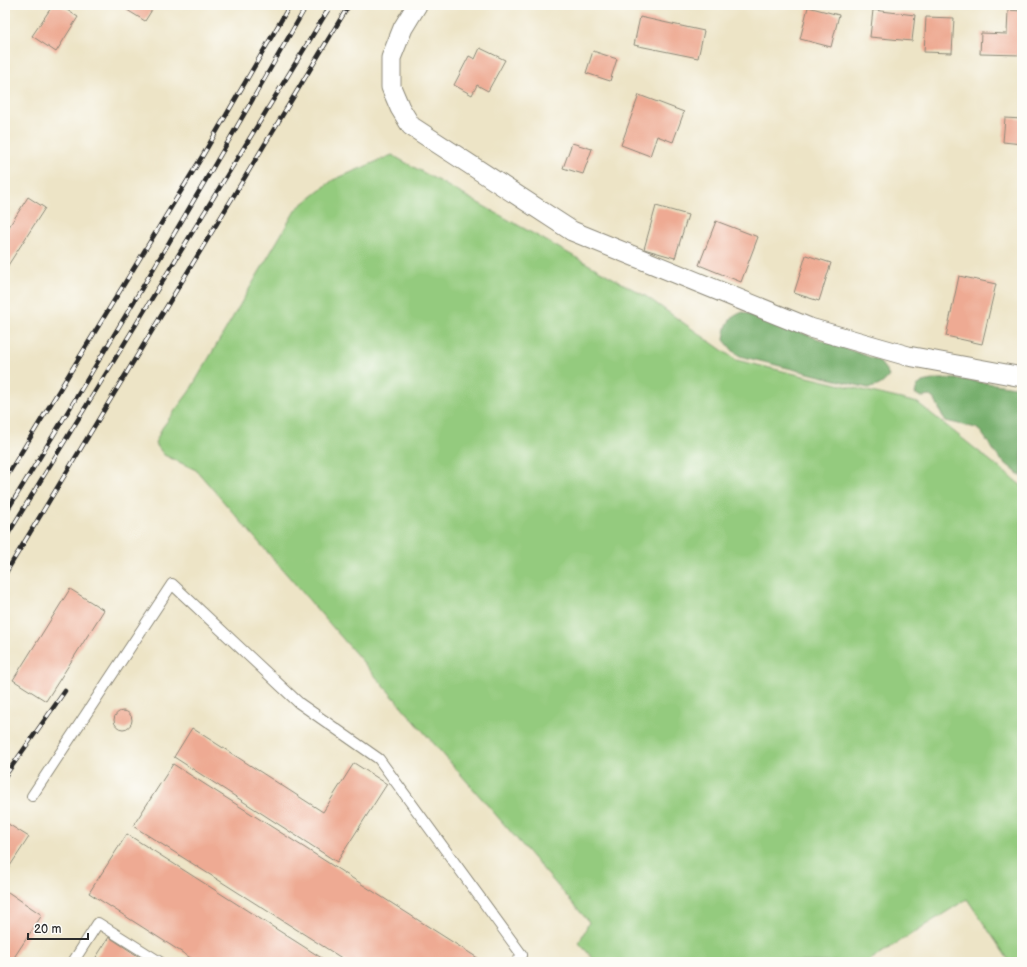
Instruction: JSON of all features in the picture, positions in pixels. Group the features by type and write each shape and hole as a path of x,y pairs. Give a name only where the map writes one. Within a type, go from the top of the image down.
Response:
{"street":[{"path":"418,5 403,28 391,58 390,87 411,126 572,231 810,328 908,356 1022,378"}],"lane":[{"path":"32,796 172,584 299,703 379,759 522,955 517,962"},
{"path":"73,962 98,924 160,962"}],"green space":[{"path":"392,155 647,297 736,360 918,403 1022,486 1022,962 1010,962 967,899 867,962 596,962 579,943 589,922 196,470 164,455 155,443 162,428 189,392 296,209 333,180"},
{"path":"743,312 878,360 889,376 880,385 868,388 740,356 734,352 724,340 730,320"},
{"path":"937,379 960,379 1022,388 1022,477 999,458 981,432 976,428 946,421 935,400 930,396 922,397 915,394 917,386 923,382"}],"building":[{"path":"53,5 59,5 78,17 56,52 32,36"},
{"path":"119,5 155,5 145,21"},
{"path":"808,7 839,15 831,47 800,39"},
{"path":"873,10 915,15 912,41 870,37"},
{"path":"1008,10 1022,11 1022,55 980,54 981,33 1007,34"},
{"path":"640,17 704,31 698,58 634,45"},
{"path":"926,17 954,18 952,53 924,52"},
{"path":"480,48 505,60 488,91 477,85 472,95 454,85 469,56 475,59"},
{"path":"593,51 617,59 610,81 586,73"},
{"path":"639,95 684,112 673,142 657,136 650,156 621,145"},
{"path":"1005,118 1022,119 1022,144 1003,142"},
{"path":"572,143 592,149 583,174 563,168"},
{"path":"28,197 45,208 5,270 5,233"},
{"path":"656,206 688,215 675,258 644,249"},
{"path":"716,221 758,237 741,282 699,265"},
{"path":"806,255 831,263 819,301 794,293"},
{"path":"959,276 996,284 982,344 946,336"},
{"path":"70,589 104,610 46,701 13,680"},
{"path":"119,711 127,711 132,716 130,727 127,729 119,729 114,724 114,716"},
{"path":"192,728 323,812 354,763 387,784 337,862 174,757"},
{"path":"173,764 484,962 348,962 133,826"},
{"path":"5,822 29,837 8,869 5,867"},
{"path":"127,834 328,962 197,962 89,893"},
{"path":"5,890 42,915 11,962 5,962"},
{"path":"109,937 147,962 93,962"}],"railway":[{"path":"5,479 203,155 290,5"},
{"path":"5,514 158,261 307,5"},
{"path":"5,539 331,5"},
{"path":"5,574 349,5"},
{"path":"5,776 65,691"}]}
